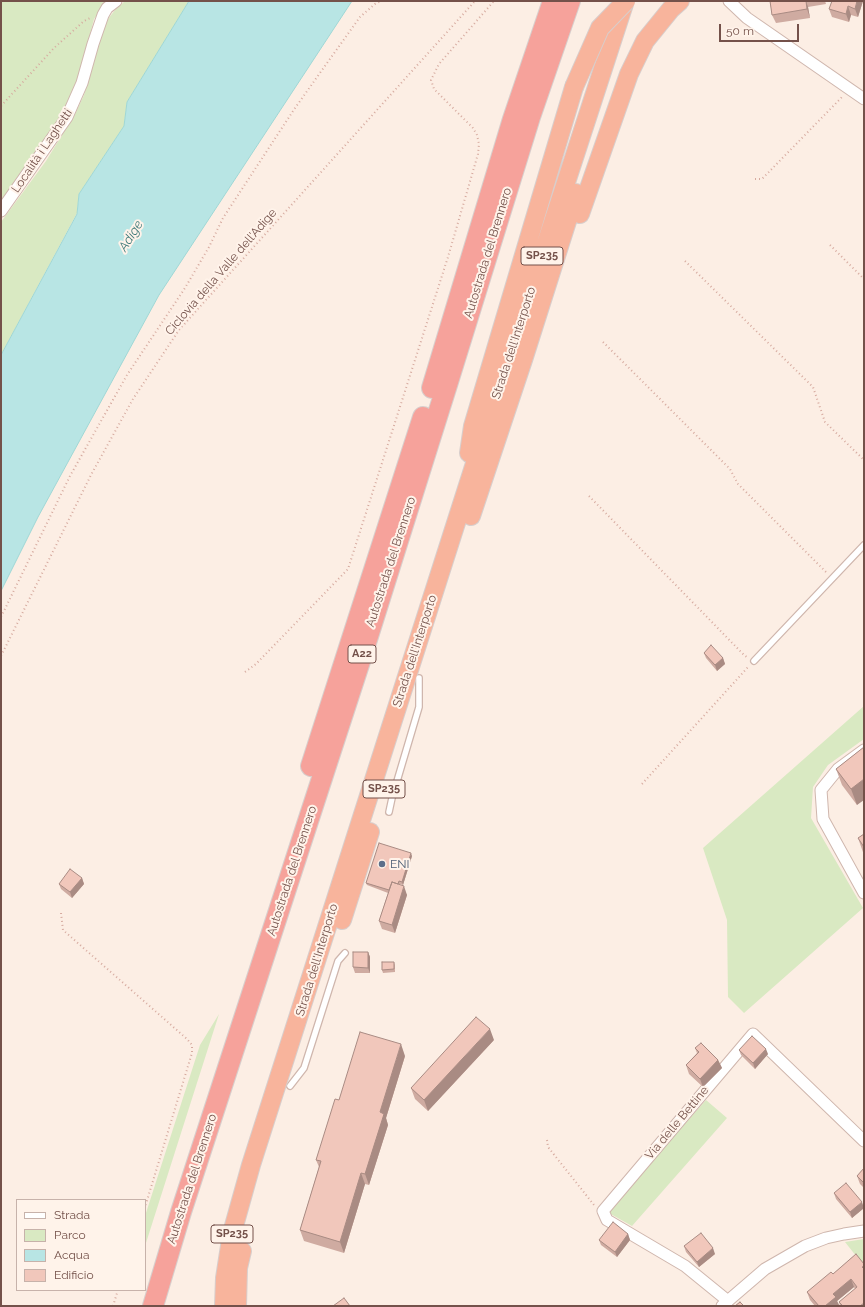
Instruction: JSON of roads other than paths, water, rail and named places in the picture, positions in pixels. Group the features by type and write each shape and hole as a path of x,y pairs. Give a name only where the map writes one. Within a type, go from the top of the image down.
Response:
{"highway":[{"name":"Autostrada del Brennero","path":"146,1283 433,385 513,119 553,1"},
{"name":"Autostrada del Brennero","path":"153,1306 180,1212 265,954 421,468 530,117 570,1"},
{"path":"460,512 473,426 574,87 600,28 625,1"},
{"name":"Strada dell'Interporto","path":"224,1306 225,1278 232,1233 251,1165 625,1"},
{"name":"Strada dell'Interporto","path":"237,1306 238,1268 248,1220 275,1129 471,516 523,360 636,1"},
{"path":"523,360 550,300 629,74 645,41 671,9 680,1"},
{"path":"139,1306 144,1291"}],"street":[{"name":"Località i Laghetti","path":"1,211 67,117 82,83 103,16 107,8 116,1"},
{"path":"730,1 747,18 864,100"},
{"path":"864,750 838,769 820,790 824,818 864,893"},
{"name":"Via delle Bettine","path":"725,1303 685,1266 606,1220 603,1210 753,1034 864,1141"},
{"path":"725,1303 765,1269 804,1246 826,1238 864,1231"}],"lane":[{"path":"754,661 864,545"},
{"path":"389,812 419,707 419,678"},
{"path":"290,1086 304,1068 338,961 345,953"}],"water":[{"name":"Adige","path":"189,1 352,1 159,295 38,517 1,591 1,355 77,214 79,194 124,126 127,102"}],"place":[{"name":"ENI","path":"382,864"}]}
